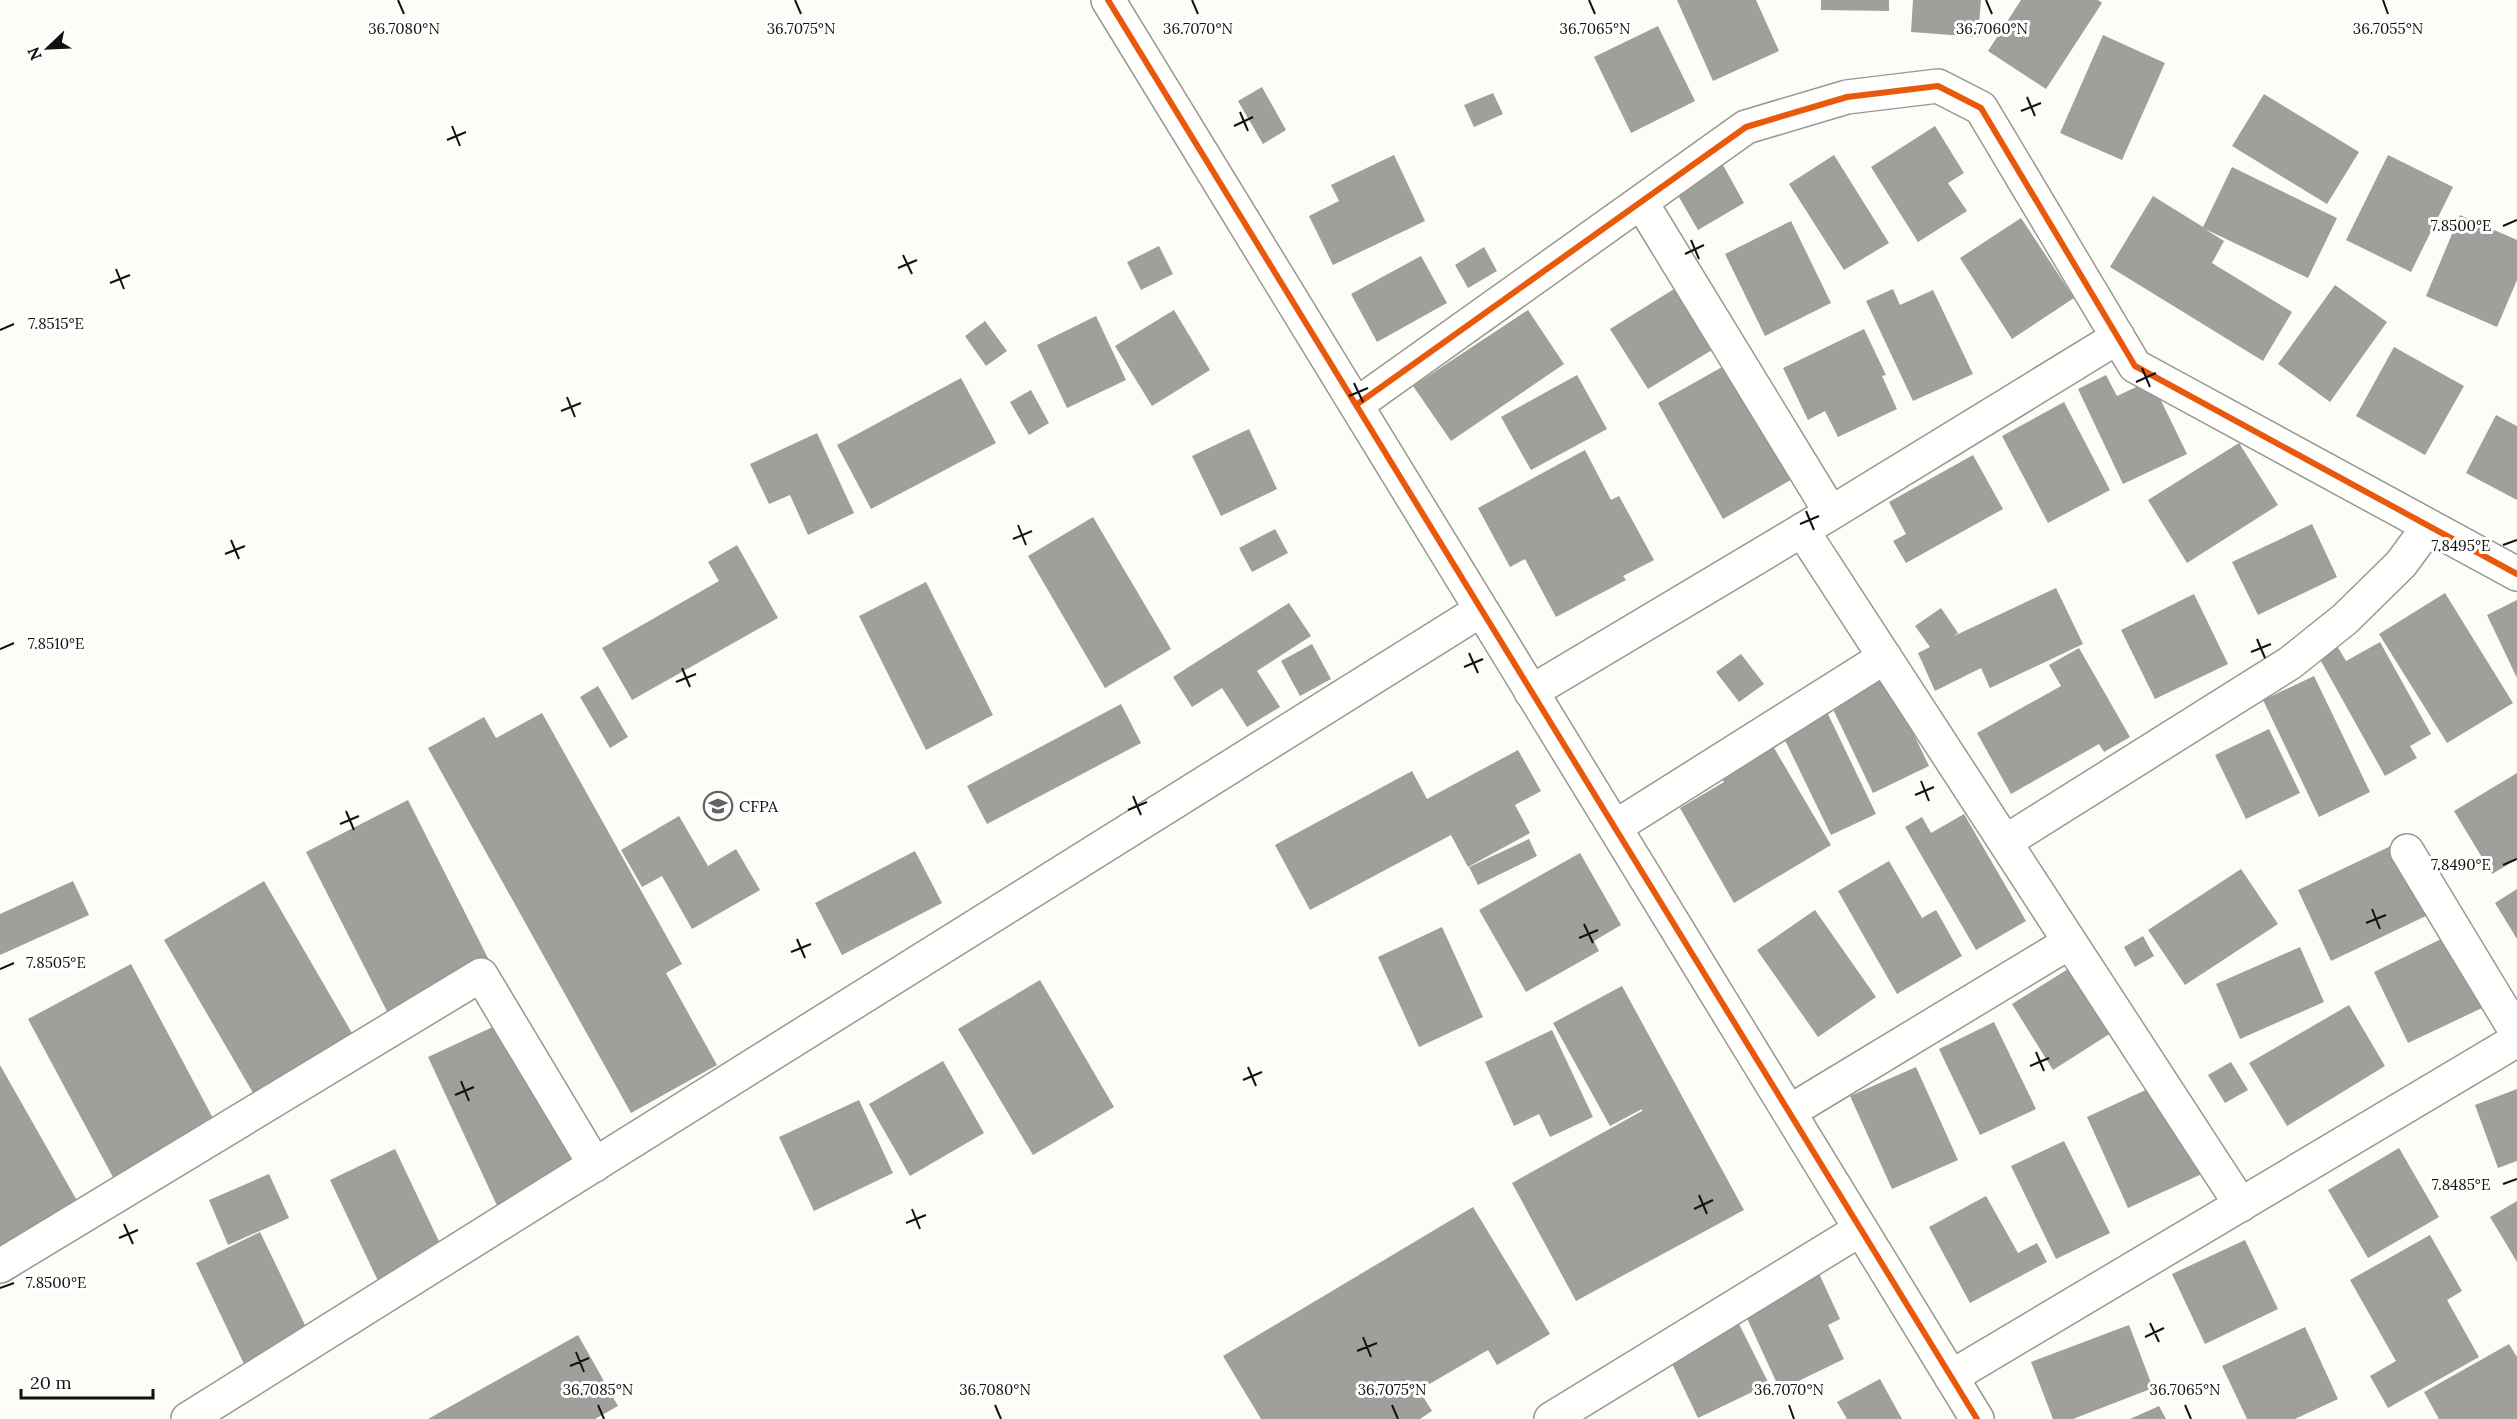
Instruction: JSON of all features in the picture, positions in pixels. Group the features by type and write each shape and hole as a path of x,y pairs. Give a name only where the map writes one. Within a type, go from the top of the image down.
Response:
{"street":[{"path":"1108,0 1977,1419"},
{"path":"1356,405 1746,127 1847,97 1938,86 1981,108 2135,366 2517,574"},
{"path":"1641,202 1831,513"},
{"path":"1531,692 1831,513 2118,336"},
{"path":"2005,842 2290,663 2345,619 2393,572 2429,526"},
{"path":"1802,530 2241,1205"},
{"path":"188,1419 1481,610"},
{"path":"1615,827 1885,657"},
{"path":"2408,851 2517,1033"},
{"path":"1789,1112 2070,942"},
{"path":"0,1266 481,975 595,1165"},
{"path":"1951,1377 2517,1040"},
{"path":"1551,1419 1861,1229"}],"building":[{"path":"1677,0 1756,0 1779,51 1713,81"},
{"path":"1821,0 1889,0 1889,11 1821,10"},
{"path":"1913,0 1981,0 1978,37 1911,32"},
{"path":"2021,0 2098,0 2102,3 2046,89 1988,51"},
{"path":"1658,26 1695,101 1631,133 1594,57"},
{"path":"2103,35 2165,63 2122,160 2060,133"},
{"path":"1262,87 1286,130 1263,144 1238,101"},
{"path":"1493,93 1503,114 1474,127 1464,105"},
{"path":"2264,94 2359,152 2327,204 2232,146"},
{"path":"1935,126 1964,173 1948,183 1967,211 1918,242 1871,167"},
{"path":"1394,155 1425,221 1333,265 1309,216 1339,201 1331,185"},
{"path":"1834,155 1889,243 1844,270 1789,184"},
{"path":"2388,155 2453,187 2411,272 2346,240"},
{"path":"1723,165 1744,203 1698,230 1676,192"},
{"path":"2232,167 2337,218 2308,278 2205,229 2224,241 2212,263 2292,312 2263,361 2110,267 2153,196 2203,227"},
{"path":"2460,215 2517,240 2517,280 2497,327 2426,296"},
{"path":"2021,218 2074,298 2012,339 1960,258"},
{"path":"1791,221 1831,303 1765,336 1725,254"},
{"path":"1159,246 1173,274 1141,290 1127,262"},
{"path":"1484,247 1497,271 1468,288 1455,265"},
{"path":"1421,256 1447,303 1377,342 1351,294"},
{"path":"2335,285 2387,322 2330,402 2278,364"},
{"path":"1674,289 1712,350 1648,389 1610,329"},
{"path":"1893,289 1900,305 1933,290 1973,374 1913,401 1866,301"},
{"path":"1174,310 1210,370 1152,406 1115,346"},
{"path":"1528,310 1564,364 1451,441 1413,386"},
{"path":"1096,316 1126,380 1067,408 1037,345"},
{"path":"985,321 1007,351 986,366 965,336"},
{"path":"1864,329 1886,375 1882,376 1897,409 1838,437 1825,411 1808,420 1783,368"},
{"path":"2394,347 2464,386 2425,455 2356,416"},
{"path":"1731,362 1796,477 1723,519 1658,403"},
{"path":"1577,375 1607,429 1531,470 1501,417"},
{"path":"2106,375 2117,396 2151,380 2187,454 2123,484 2078,389"},
{"path":"961,378 996,443 871,509 837,445"},
{"path":"1031,390 1049,423 1029,435 1010,402"},
{"path":"2064,402 2110,490 2048,523 2002,436"},
{"path":"2496,415 2517,426 2517,500 2466,473"},
{"path":"1249,429 1277,489 1221,516 1192,456"},
{"path":"817,433 854,513 808,535 790,495 769,504 750,464"},
{"path":"2239,443 2278,505 2187,563 2148,500"},
{"path":"1585,450 1611,500 1619,496 1654,560 1623,576 1626,580 1556,617 1525,559 1510,567 1478,508"},
{"path":"1973,455 2003,509 1906,563 1893,541 1906,534 1889,502"},
{"path":"1093,517 1171,649 1105,688 1028,556"},
{"path":"2312,524 2337,577 2258,615 2232,562"},
{"path":"1275,529 1288,553 1252,572 1239,548"},
{"path":"737,545 778,618 632,700 602,648 719,581 708,562"},
{"path":"926,582 993,715 926,750 859,616"},
{"path":"2056,588 2083,644 1990,688 1981,668 1935,691 1918,653 1930,647 1915,626 1941,608 1958,633 1954,636"},
{"path":"2445,593 2513,703 2447,743 2379,634"},
{"path":"2194,594 2228,664 2155,699 2121,630"},
{"path":"2517,600 2517,678 2487,615"},
{"path":"1289,603 1311,636 1257,671 1280,707 1247,727 1222,688 1192,707 1173,677"},
{"path":"2380,642 2431,734 2410,746 2417,758 2385,776 2317,654 2336,644 2346,661"},
{"path":"1312,644 1331,679 1300,696 1281,661"},
{"path":"2079,648 2130,737 2104,752 2099,744 2011,794 1977,733 2061,686 2049,665"},
{"path":"1741,654 1764,684 1739,702 1716,672"},
{"path":"2314,676 2370,792 2319,817 2263,700"},
{"path":"1887,678 1929,766 1873,793 1831,705"},
{"path":"598,686 628,737 610,748 580,697"},
{"path":"1121,704 1141,743 987,824 967,786"},
{"path":"1826,710 1876,814 1831,835 1781,732"},
{"path":"542,713 682,964 666,973 717,1065 631,1113 428,748 484,717 496,738"},
{"path":"2269,729 2300,793 2246,819 2215,755"},
{"path":"1770,741 1831,845 1734,903 1680,808 1724,782 1717,772"},
{"path":"1518,750 1541,791 1515,805 1530,833 1468,867 1451,835 1310,910 1275,845 1412,771 1427,799"},
{"path":"2517,773 2517,859 2492,874 2454,811"},
{"path":"408,800 496,974 394,1025 306,852"},
{"path":"1964,814 2026,921 1976,950 1905,827 1922,817 1931,833"},
{"path":"679,816 708,866 736,849 760,890 692,929 662,876 642,887 621,850"},
{"path":"1529,839 1537,856 1478,885 1469,867"},
{"path":"2395,844 2428,915 2331,961 2298,890"},
{"path":"915,851 942,903 842,955 815,903"},
{"path":"1580,853 1621,925 1594,941 1599,951 1526,992 1479,910"},
{"path":"1889,861 1922,918 1936,910 1962,956 1897,994 1838,891"},
{"path":"2241,869 2278,924 2185,985 2148,930"},
{"path":"73,881 89,915 0,955 0,914"},
{"path":"264,881 363,1052 263,1110 164,940"},
{"path":"2517,889 2517,939 2495,903"},
{"path":"1815,910 1876,997 1818,1037 1757,950"},
{"path":"1442,927 1483,1017 1419,1047 1378,957"},
{"path":"2143,936 2154,956 2135,967 2124,947"},
{"path":"2443,938 2456,965 2477,955 2499,1000 2408,1043 2374,972"},
{"path":"2300,947 2324,1002 2240,1039 2216,984"},
{"path":"131,964 223,1137 121,1192 28,1019"},
{"path":"2073,966 2114,1031 2053,1070 2012,1004"},
{"path":"1040,980 1114,1107 1033,1155 958,1029"},
{"path":"1622,986 1744,1210 1576,1301 1512,1183 1642,1111 1642,1109 1610,1126 1553,1023"},
{"path":"2349,1005 2385,1066 2287,1126 2249,1063"},
{"path":"510,1019 588,1190 507,1227 428,1057"},
{"path":"1994,1022 2036,1109 1980,1135 1939,1049"},
{"path":"1552,1030 1593,1117 1550,1137 1539,1114 1514,1126 1485,1062"},
{"path":"943,1061 984,1133 910,1176 869,1104"},
{"path":"2231,1062 2248,1090 2225,1103 2208,1075"},
{"path":"0,1065 88,1220 0,1269"},
{"path":"1916,1067 1958,1160 1892,1189 1850,1096"},
{"path":"2163,1082 2204,1173 2128,1208 2087,1117"},
{"path":"2517,1089 2517,1161 2498,1168 2475,1105"},
{"path":"859,1100 893,1173 814,1211 779,1137"},
{"path":"2064,1141 2110,1233 2056,1259 2011,1166"},
{"path":"2399,1148 2439,1217 2368,1258 2328,1190"},
{"path":"395,1149 454,1273 389,1304 330,1180"},
{"path":"269,1174 289,1218 228,1245 209,1200"},
{"path":"1986,1196 2018,1253 2037,1243 2047,1262 1970,1303 1929,1227"},
{"path":"2517,1201 2517,1262 2490,1217"},
{"path":"1473,1207 1550,1334 1497,1365 1488,1350 1419,1390 1432,1411 1420,1419 1261,1419 1223,1356"},
{"path":"260,1232 320,1356 255,1387 196,1263"},
{"path":"2430,1235 2462,1291 2447,1300 2479,1357 2388,1408 2370,1376 2396,1361 2350,1280"},
{"path":"2245,1240 2278,1309 2205,1344 2172,1274"},
{"path":"1816,1267 1840,1319 1828,1325 1844,1359 1780,1390 1740,1303"},
{"path":"1736,1318 1769,1384 1698,1418 1666,1351"},
{"path":"2129,1325 2153,1388 2073,1419 2053,1419 2031,1362"},
{"path":"2305,1327 2338,1399 2295,1419 2247,1419 2222,1366"},
{"path":"578,1335 618,1406 595,1419 428,1419"},
{"path":"2509,1344 2517,1357 2517,1419 2439,1419 2424,1392"},
{"path":"1880,1379 1902,1419 1847,1419 1837,1402"},
{"path":"2159,1406 2166,1419 2130,1419"}],"cycle path":[{"path":"1108,0 1977,1419"},
{"path":"1356,405 1746,127 1847,97 1938,86 1981,108 2135,366 2517,574"}],"place":[{"name":"CFPA","path":"718,806"}]}
